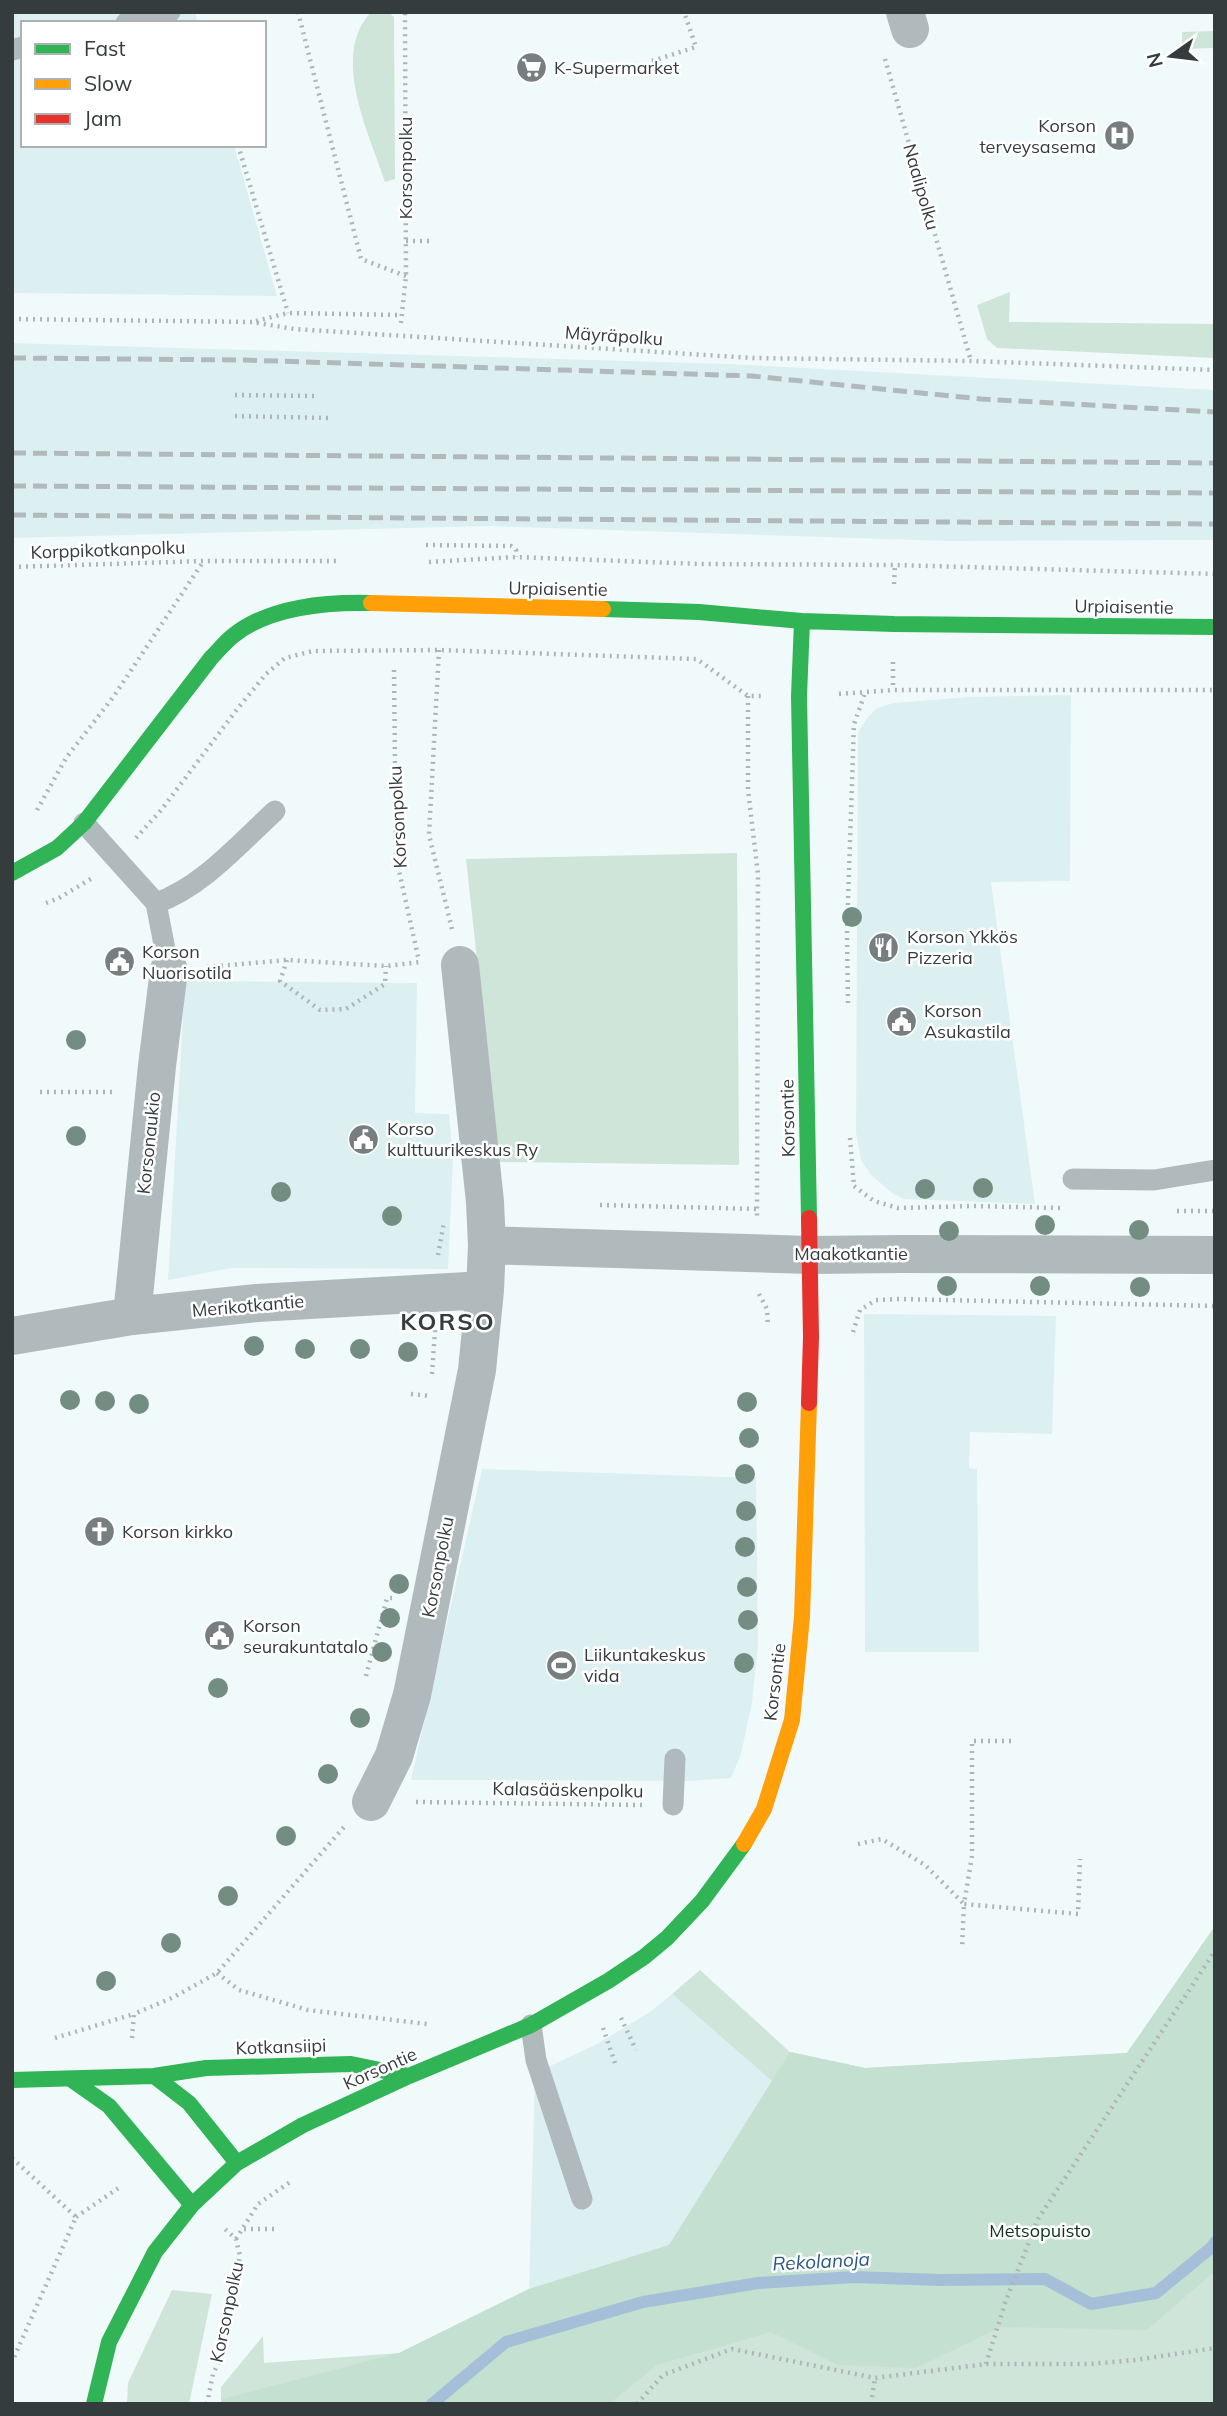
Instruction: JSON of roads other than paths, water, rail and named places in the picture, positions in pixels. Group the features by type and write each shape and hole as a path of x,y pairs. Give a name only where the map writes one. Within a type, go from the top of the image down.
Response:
{"main road":[{"name":"Urpiaisentie","path":"12,873 57,848 84,823 211,657 236,634 270,616 312,605 358,603 699,612 802,621 1215,627"},
{"name":"Korsontie","path":"95,2398 109,2342 155,2252 191,2205 237,2163 303,2125 409,2076 531,2025 608,1982 667,1938 702,1900 744,1844 764,1809 792,1720 802,1617 811,1337 799,696 802,621"},
{"name":"Kotkansiipi","path":"12,2080 154,2076 206,2068 351,2064 409,2076"},
{"path":"154,2076 189,2103 237,2163"},
{"path":"72,2080 109,2106 191,2205"}],"street":[{"name":"Korsonpolku","path":"371,1802 394,1756 412,1695 477,1370 487,1245 485,1202 460,965"},
{"name":"Korsonaukio","path":"132,1317 169,970"},
{"name":"Maakotkantie","path":"487,1245 810,1255 1215,1255"},
{"name":"Merikotkantie","path":"12,1336 132,1317 257,1303 485,1290"}],"lane":[{"path":"134,21 170,12"},
{"path":"156,903 175,897 193,885 275,811"},
{"path":"84,823 156,903 169,970"},
{"path":"1073,1179 1154,1180 1215,1170"},
{"path":"673,1805 675,1759"},
{"path":"531,2025 536,2060 582,2199"}],"waterway":[{"name":"Rekolanoja","path":"432,2404 506,2342 643,2302 758,2283 854,2277 1045,2279 1091,2304 1156,2293 1215,2242"}],"railway":[{"path":"12,358 244,360 752,376 981,399 1215,412"},
{"path":"12,453 1215,463"},
{"path":"12,486 1215,493"},
{"path":"12,515 1215,524"}],"place":[{"name":"K-Supermarket","path":"531,68"},
{"name":"Korson terveysasema","path":"1119,136"},
{"name":"Korson Ykkös Pizzeria","path":"884,947"},
{"name":"Korson Nuorisotila","path":"119,962"},
{"name":"Korson Asukastila","path":"901,1021"},
{"name":"Korso kulttuurikeskus Ry","path":"364,1139"},
{"name":"Korson kirkko","path":"99,1532"},
{"name":"Korson seurakuntatalo","path":"220,1636"},
{"name":"Liikuntakeskus vida","path":"561,1665"}],"district":[{"name":"KORSO","path":"448,1322"}],"park label":[{"name":"Metsopuisto","path":"1040,2231"}]}
